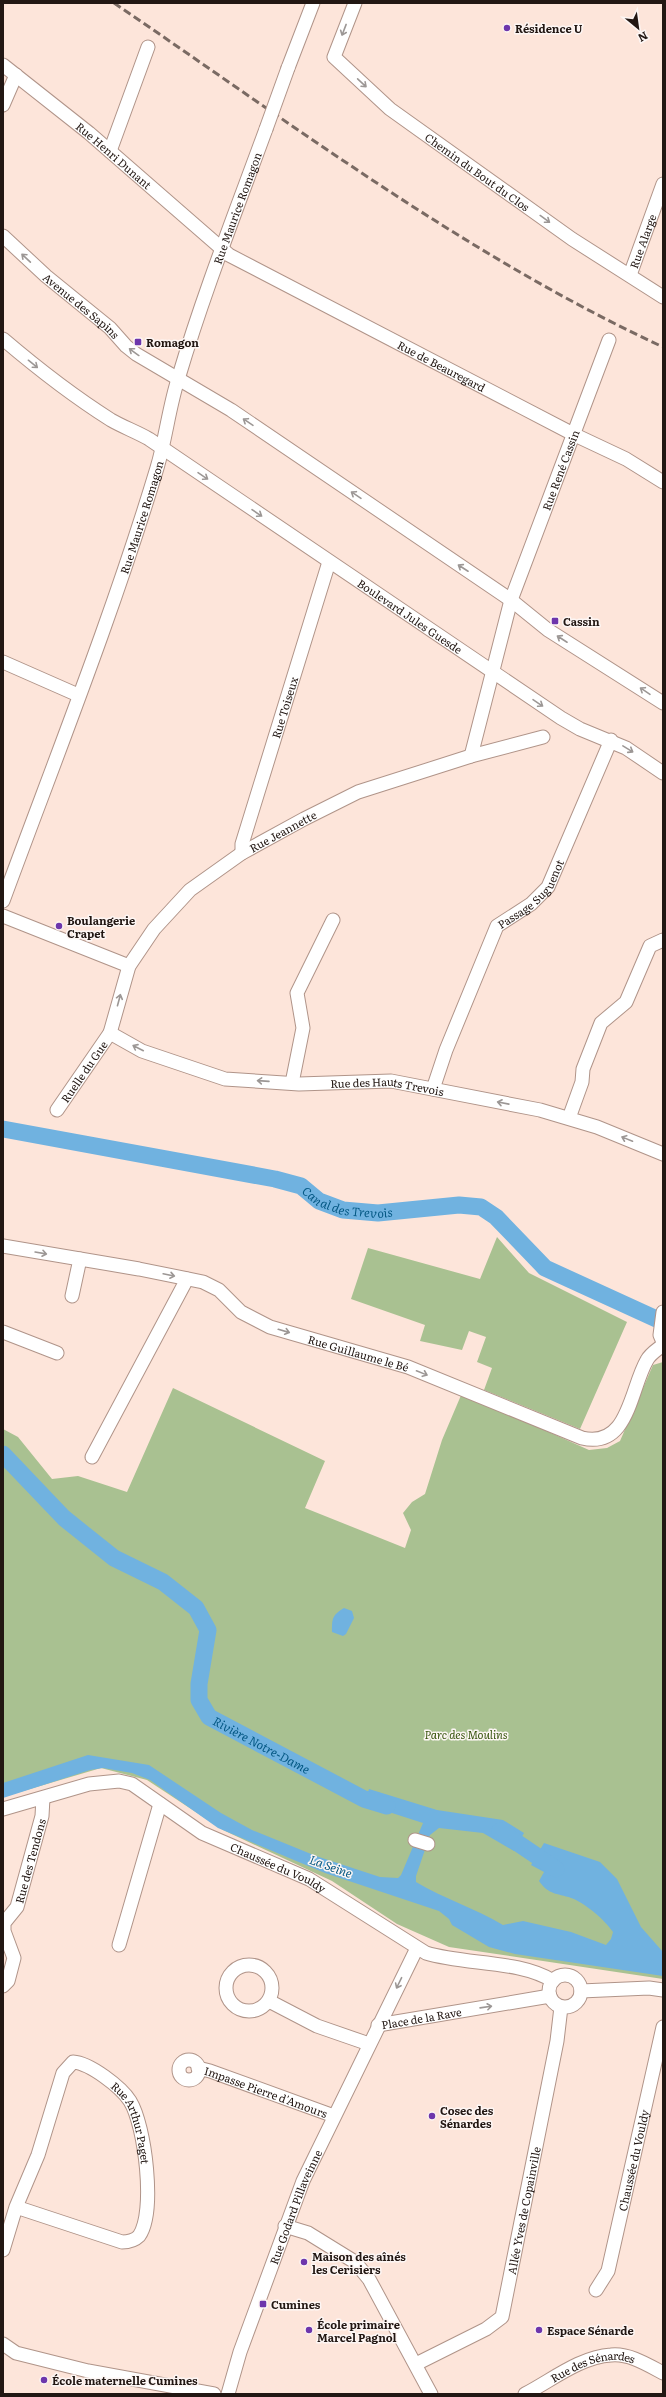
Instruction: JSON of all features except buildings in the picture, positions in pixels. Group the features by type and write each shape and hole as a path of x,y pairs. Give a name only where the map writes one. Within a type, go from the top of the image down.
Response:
{"street":[{"name":"Rue Maurice Romagon","path":"3,901 121,576 162,449 178,378 221,248 313,3"},
{"name":"Chemin du Bout du Clos","path":"355,3 334,57 390,109 572,239 663,297"},
{"path":"110,152 148,47"},
{"name":"Rue Henri Dunant","path":"3,65 110,152 221,248"},
{"path":"3,105 16,75"},
{"name":"Rue Alarge","path":"630,275 663,184"},
{"name":"Avenue des Sapins","path":"3,236 46,276 110,328 126,346 162,370 178,378"},
{"name":"Rue de Beauregard","path":"221,248 229,255 575,435 626,459 663,482"},
{"path":"3,339 37,367 93,408 162,449"},
{"name":"Rue René Cassin","path":"471,756 511,600 575,435 609,340"},
{"path":"178,378 231,410 511,600 548,630 663,703"},
{"name":"Boulevard Jules Guesde","path":"162,449 567,722 611,740 626,748 663,773"},
{"name":"Rue Toiseux","path":"242,853 242,844 329,562"},
{"path":"3,662 78,695"},
{"name":"Rue Jeannette","path":"110,1033 128,966 154,929 190,890 242,853 304,819 358,792 471,756 543,737"},
{"name":"Passage Suguenot","path":"433,1090 446,1050 497,926 531,904 548,887 611,740"},
{"path":"3,916 128,966"},
{"path":"292,1083 303,1028 297,993 334,920"},
{"path":"569,1118 582,1082 583,1069 601,1023 626,1002 650,946 663,940"},
{"name":"Rue des Hauts Trevois","path":"110,1033 142,1051 225,1079 292,1083 391,1082 540,1110 569,1118 663,1154"},
{"name":"Ruelle du Gue","path":"56,1110 110,1033"},
{"name":"Rue Guillaume le Bé","path":"3,1246 203,1282 219,1290 241,1312 270,1327 408,1367 582,1438 595,1441 606,1438 618,1429 647,1358 662,1340"},
{"path":"72,1296 80,1259"},
{"path":"92,1457 187,1279"},
{"path":"662,1340 663,1312"},
{"path":"3,1332 57,1353"},
{"name":"Chaussée du Vouldy","path":"3,1809 89,1784 119,1781 132,1784 214,1839 309,1879 417,1948 445,1959 533,1970 553,1981"},
{"name":"Rue des Tendons","path":"3,1986 8,1981 14,1958 4,1931 4,1923 17,1907 42,1816 43,1798"},
{"path":"119,1945 160,1804"},
{"path":"415,1840 428,1844"},
{"name":"Place de la Rave","path":"378,2025 417,1948"},
{"path":"559,1976 567,1976 574,1978 579,1984 581,1991 575,2004 569,2007 561,2007 554,2003 550,1996 550,1986 559,1976"},
{"path":"581,1991 649,1988 663,1990"},
{"name":"Place de la Rave","path":"378,2025 550,1996"},
{"path":"269,2001 317,2026 369,2044"},
{"name":"Allée Yves de Copainville","path":"416,2364 486,2329 502,2317 557,2041 561,2007"},
{"name":"Rue Godard Pillaveinne","path":"228,2394 240,2352 285,2226 303,2181 378,2025"},
{"name":"Chaussée du Vouldy","path":"596,2290 608,2271 663,2027"},
{"name":"Rue Arthur Paget","path":"3,2250 16,2206 38,2155 63,2073 73,2062 81,2062 118,2087 130,2101 136,2114 148,2176 148,2211 139,2236 132,2241 122,2242 16,2206"},
{"name":"Impasse Pierre d'Amours","path":"198,2068 334,2116"},
{"path":"285,2226 308,2233 355,2262 369,2279 431,2394"},
{"path":"3,2344 16,2353 88,2371 214,2394"},
{"name":"Rue des Sénardes","path":"525,2394 587,2360 612,2355 634,2359 663,2373"}],"green space":[{"path":"497,1237 529,1273 627,1322 580,1429 484,1390 492,1368 477,1362 486,1337 469,1331 462,1350 420,1341 425,1325 351,1299 368,1248 480,1279"},
{"name":"Parc des Moulins","path":"663,1362 663,1979 449,1947 397,1924 332,1881 223,1830 147,1780 101,1768 3,1797 3,1429 18,1437 52,1479 78,1476 127,1492 173,1388 325,1461 305,1508 405,1548 411,1530 403,1513 412,1502 425,1494 442,1440 462,1393 589,1450 607,1448 620,1441 653,1365"}],"water":[{"path":"344,1608 352,1611 354,1618 346,1634 343,1636 332,1632 332,1628 335,1615"},
{"name":"La Seine","path":"88,1755 149,1765 221,1813 252,1830 316,1856 380,1877 398,1878 401,1875 423,1823 364,1804 369,1789 437,1810 503,1820 524,1833 514,1851 483,1833 439,1828 430,1835 416,1876 416,1882 437,1894 503,1925 523,1921 571,1932 606,1945 611,1939 613,1932 601,1918 574,1899 551,1892 543,1886 539,1881 544,1872 531,1865 544,1843 600,1862 617,1879 641,1927 663,1952 663,1976 515,1954 489,1947 452,1925 449,1919 439,1911 325,1873 218,1828 150,1780 132,1773 103,1768 90,1770 3,1798 3,1783"}],"waterway":[{"name":"Canal des Trevois","path":"3,1129 275,1179 301,1186 319,1201 343,1210 378,1213 459,1205 481,1207 496,1217 545,1268 663,1322"},
{"name":"Rivière Notre-Dame","path":"3,1454 64,1518 114,1558 163,1582 196,1608 208,1630 199,1684 199,1700 209,1717 364,1799 387,1806"},
{"name":"Rivière Notre-Dame","path":"500,1831 556,1869"}],"railway":[{"path":"114,3 314,141 450,230 520,272 590,311 663,347"}],"place":[{"name":"Résidence U","path":"507,28"},
{"name":"Romagon","path":"138,342"},
{"name":"Cassin","path":"555,621"},
{"name":"Boulangerie Crapet","path":"59,926"},
{"name":"Cosec des Sénardes","path":"432,2116"},
{"name":"Maison des aînés les Cerisiers","path":"304,2262"},
{"name":"Cumines","path":"263,2304"},
{"name":"École primaire Marcel Pagnol","path":"309,2330"},
{"name":"Espace Sénarde","path":"539,2330"},
{"name":"École maternelle Cumines","path":"44,2380"}]}
